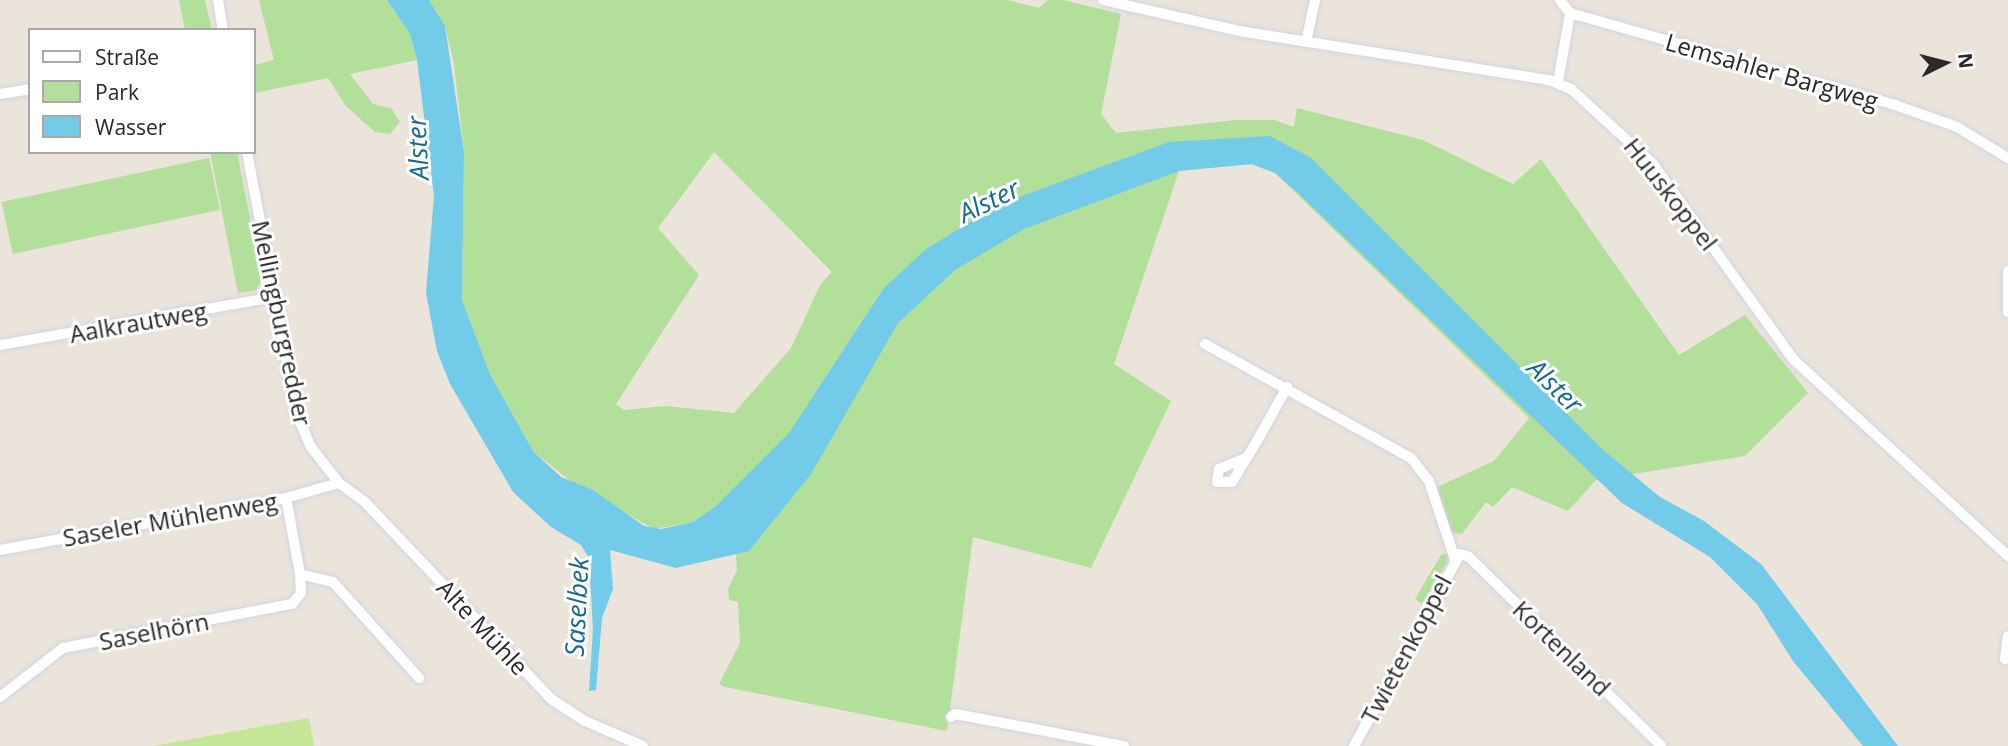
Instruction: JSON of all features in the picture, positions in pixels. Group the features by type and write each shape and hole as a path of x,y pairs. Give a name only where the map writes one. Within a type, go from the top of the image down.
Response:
{"street":[{"path":"218,0 223,28"},
{"name":"Huuskoppel","path":"1103,0 1306,42 1558,82 1596,108 1653,164 1793,359 2008,556"},
{"path":"1306,42 1315,0"},
{"path":"1558,82 1570,12 1560,0"},
{"name":"Lemsahler Bargweg","path":"1570,12 1895,105 1957,127 2008,158"},
{"path":"0,94 28,89"},
{"name":"Mellingburgredder","path":"247,154 296,412 311,447 339,483"},
{"path":"2008,271 2008,312"},
{"name":"Aalkrautweg","path":"0,345 275,297"},
{"path":"1205,344 1287,387 1421,467 1457,556"},
{"path":"1246,458 1287,387"},
{"name":"Saseler Mühlenweg","path":"0,550 286,498 339,483"},
{"name":"Alte Mühle","path":"339,483 363,501 551,699 585,721 643,746"},
{"name":"Saselhörn","path":"0,697 64,648 292,604 301,593 300,574 286,498"},
{"name":"Twietenkoppel","path":"1354,746 1457,556"},
{"name":"Kortenland","path":"1457,556 1469,557 1661,746"},
{"path":"300,574 333,582 419,678"},
{"path":"2005,659 2008,636"},
{"path":"951,717 956,714 1124,746"}],"green space":[{"path":"179,0 205,0 212,28 185,28"},
{"path":"259,0 387,0 410,34 417,60 350,74 373,104 391,108 400,122 390,134 375,132 346,106 328,78 256,93 256,64 274,60"},
{"path":"429,0 1007,0 1039,8 1048,0 1063,0 1121,14 1101,114 1116,133 1236,120 1274,120 1294,127 1297,108 1423,140 1513,184 1541,159 1679,355 1745,315 1808,393 1745,456 1596,480 1568,511 1512,487 1493,507 1486,502 1462,534 1452,533 1437,487 1494,461 1529,418 1275,173 1251,164 1179,171 1114,364 1171,401 1091,568 973,537 947,731 725,687 719,684 740,643 738,602 729,600 728,589 737,570 736,555 715,508 693,522 654,529 578,487 533,451 490,374 462,300 464,152 454,64 445,26","holes":["714,152 832,272 820,285 791,348 734,413 665,406 624,410 616,404 699,275 658,228"]},
{"path":"210,154 237,154 262,280 256,290 238,293"},
{"path":"209,158 220,210 13,254 2,202"},
{"path":"1447,553 1448,561 1422,604 1415,599 1441,555"},
{"path":"309,718 314,746 152,746"}],"water":[{"path":"387,0 429,0 445,26 464,152 462,300 490,374 533,451 561,477 593,490 644,526 661,529 693,522 715,507 789,433 884,288 925,250 995,206 1169,142 1270,136 1311,158 1602,449 1660,497 1704,521 1761,564 1898,746 1863,746 1793,661 1757,604 1710,557 1622,503 1298,193 1275,173 1252,164 1179,171 1024,229 955,270 898,323 811,474 749,551 676,568 610,550 613,589 602,618 596,690 589,691 593,629 589,558 581,545 551,527 513,492 450,384 437,351 426,293 434,196 417,60 410,34"}],"water label":[{"name":"Alster","path":"418,148"},
{"name":"Alster","path":"989,201"},
{"name":"Alster","path":"1555,386"},
{"name":"Saselbek","path":"577,607"}]}
